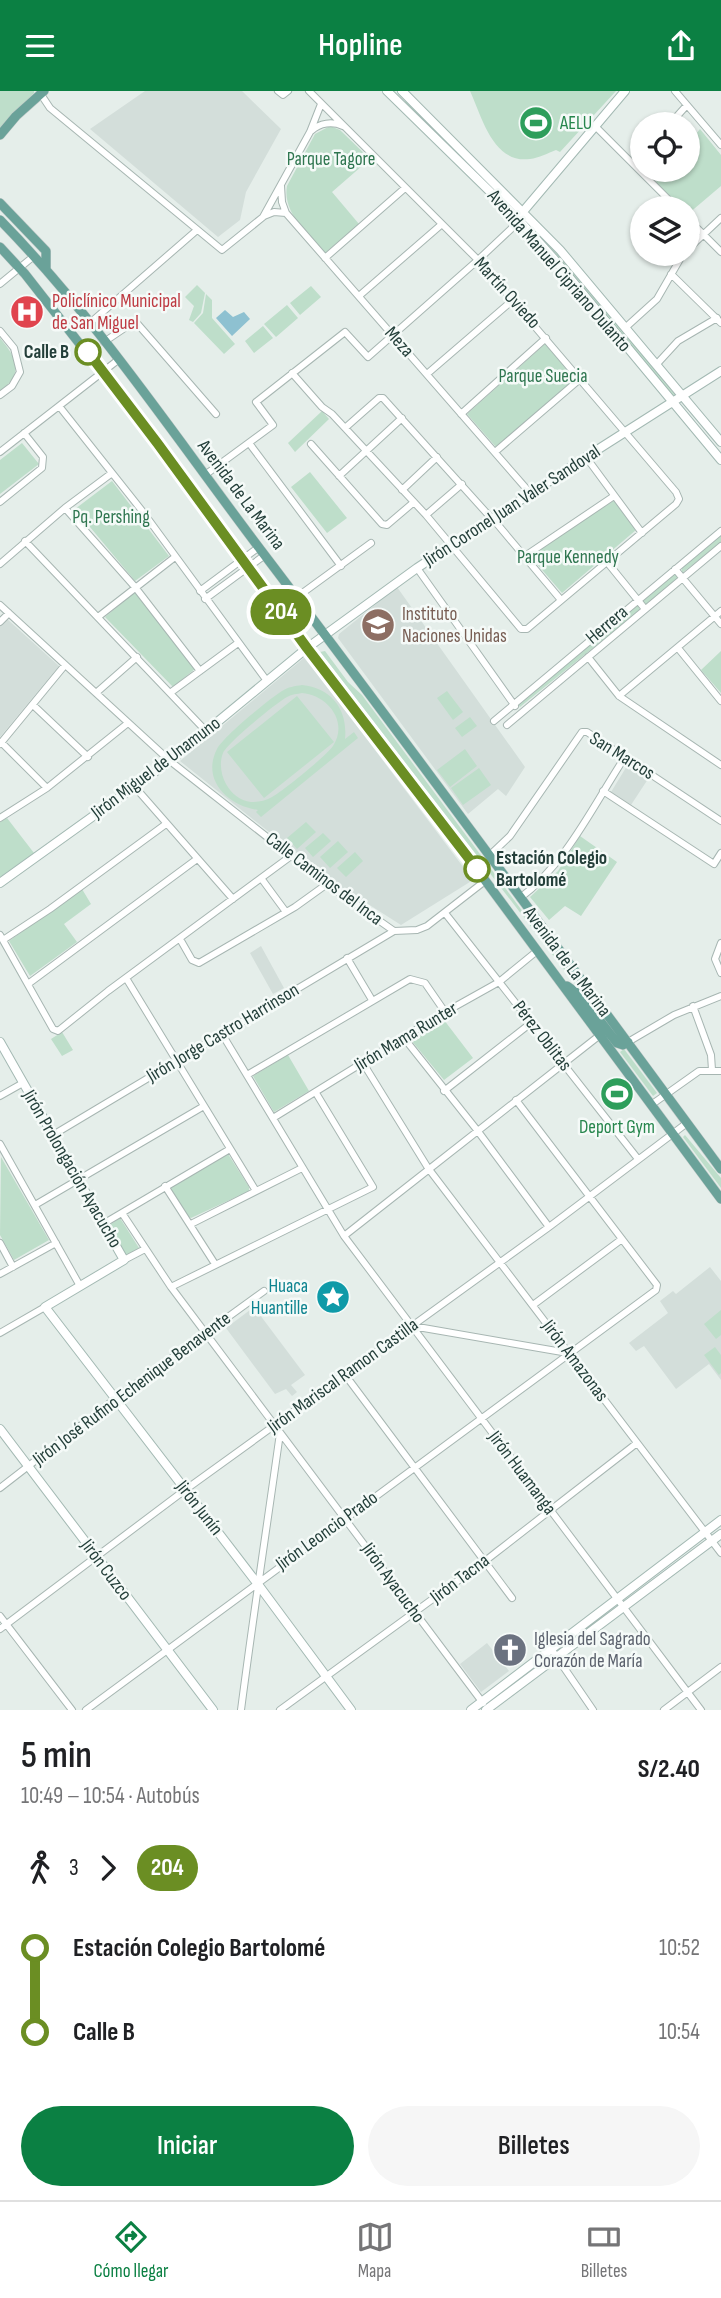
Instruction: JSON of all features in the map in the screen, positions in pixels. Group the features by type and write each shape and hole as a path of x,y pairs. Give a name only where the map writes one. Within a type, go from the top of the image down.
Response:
{"main road":[{"path":"0,135 41,92"},
{"path":"0,203 46,251 46,269"},
{"name":"Avenida de La Marina","path":"0,220 46,269 90,323 297,597 721,1169"},
{"name":"Avenida de La Marina","path":"0,247 103,372 721,1199"},
{"path":"560,982 581,996 617,1043 623,1045 628,1042"}],"street":[{"path":"278,91 283,95 288,91"},
{"name":"Martín Oviedo","path":"309,91 514,299 678,495 677,503 642,533"},
{"name":"Avenida Manuel Cipriano Dulanto","path":"387,91 554,259 721,460"},
{"path":"205,475 273,425 256,402 292,373 345,332 368,357 478,260 511,229 625,91"},
{"path":"675,91 721,145"},
{"path":"41,92 50,108 221,250 227,249 263,217 274,212 286,213 281,184"},
{"path":"398,102 404,93"},
{"name":"Avenida Manuel Cipriano Dulanto","path":"404,93 560,250 721,442"},
{"path":"263,217 310,132 321,104"},
{"path":"681,112 687,105"},
{"path":"310,132 324,124 344,127"},
{"path":"595,126 630,161"},
{"path":"651,182 665,196"},
{"path":"326,258 405,188"},
{"name":"Meza","path":"286,213 531,493"},
{"path":"700,237 721,218"},
{"path":"359,296 442,224"},
{"path":"90,323 197,230"},
{"path":"700,231 721,252"},
{"path":"0,284 34,256"},
{"path":"625,328 657,299 676,266"},
{"path":"656,365 678,341 719,321 671,274"},
{"path":"427,374 514,299"},
{"path":"104,342 135,321 216,414"},
{"path":"0,331 14,348 20,372 12,386 0,395"},
{"path":"461,414 546,338"},
{"path":"0,452 118,360"},
{"name":"Jirón Coronel Juan Valer Sandoval","path":"307,648 417,568 721,372"},
{"path":"292,373 321,407 332,414 426,515 521,629 527,629 642,533 586,457"},
{"path":"495,452 580,379"},
{"path":"345,428 379,398 383,398 462,484 561,600"},
{"path":"59,406 267,681"},
{"path":"339,476 402,418"},
{"path":"0,502 42,468 43,457 24,433"},
{"path":"249,443 341,566"},
{"path":"311,444 382,524 392,523 414,502"},
{"path":"402,490 437,457"},
{"path":"0,564 112,473"},
{"path":"426,515 462,484"},
{"path":"525,556 614,496"},
{"path":"65,509 135,587 200,671"},
{"name":"Herrera","path":"494,721 721,531"},
{"path":"25,541 206,731"},
{"path":"297,597 371,543"},
{"name":"Herrera","path":"507,725 721,546"},
{"path":"205,599 262,551"},
{"path":"98,617 175,557"},
{"path":"607,562 645,609"},
{"path":"200,590 246,563"},
{"path":"417,568 520,713"},
{"path":"675,569 718,614 721,624"},
{"name":"Calle Caminos del Inca","path":"0,605 170,761 327,884 394,931 417,930 427,926 485,881"},
{"path":"0,622 9,613"},
{"path":"619,696 718,614"},
{"path":"170,693 238,643"},
{"name":"Jirón Miguel de Unamuno","path":"0,883 170,761 307,648"},
{"path":"678,648 721,701"},
{"path":"96,693 137,657"},
{"path":"588,657 619,696 721,765"},
{"path":"47,788 1,743 65,665"},
{"path":"33,705 88,757"},
{"path":"0,818 47,788 128,723"},
{"name":"San Marcos","path":"489,856 510,837 579,734 587,732 721,821"},
{"path":"520,898 554,867 625,757"},
{"path":"134,786 233,899"},
{"name":"San Marcos","path":"603,791 714,864 721,853"},
{"path":"166,824 50,909 2,938 53,1029 58,1031 291,856"},
{"path":"29,984 197,859"},
{"path":"261,878 286,912"},
{"path":"180,939 192,960 199,963 286,912 327,884"},
{"name":"Pérez Oblitas","path":"445,913 638,1159"},
{"name":"Jirón Jorge Castro Harrinson","path":"53,1135 394,931"},
{"path":"721,943 715,959 721,973"},
{"name":"Jirón Mama Runter","path":"273,1118 445,1012 499,982 537,951"},
{"path":"347,958 372,1000"},
{"path":"126,978 256,1191"},
{"path":"247,1075 401,983 418,979 431,990 445,1012"},
{"path":"628,1042 660,1022 721,996"},
{"path":"693,1006 710,1055 712,1070"},
{"path":"444,1091 531,1023"},
{"name":"Jirón Huamanga","path":"222,1034 344,1236 701,1710"},
{"path":"344,1236 600,1035"},
{"path":"404,1038 549,1227"},
{"name":"Jirón Prolongación Ayacucho","path":"0,1042 124,1260"},
{"name":"Jirón Amazonas","path":"363,1063 428,1168 721,1553"},
{"path":"651,1105 693,1074 721,1071"},
{"path":"0,1096 23,1083"},
{"path":"171,1287 373,1187 316,1093"},
{"path":"516,1100 622,1239 533,1305"},
{"path":"34,1205 204,1106"},
{"name":"Jirón Mariscal Ramon Castilla","path":"0,1629 687,1123"},
{"path":"1,1149 80,1286"},
{"path":"103,1224 230,1149"},
{"path":"191,1224 302,1168"},
{"path":"165,1186 215,1264"},
{"name":"Jirón Ayacucho","path":"122,1213 171,1287 486,1707"},
{"name":"Jirón Leoncio Prado","path":"86,1710 658,1288 622,1239"},
{"path":"0,1243 13,1267"},
{"path":"0,1274 56,1243"},
{"path":"0,1333 145,1249"},
{"name":"Jirón José Rufino Echenique Benavente","path":"0,1488 115,1399 264,1291"},
{"name":"Jirón Junín","path":"46,1307 352,1710"},
{"path":"412,1326 569,1353"},
{"path":"346,1376 512,1598"},
{"name":"Jirón Cuzco","path":"0,1429 213,1710"},
{"path":"241,1710 280,1433"},
{"name":"Jirón Tacna","path":"281,1710 415,1613 637,1443"},
{"path":"486,1707 551,1649 721,1520"},
{"path":"471,1710 486,1707 721,1534"},
{"path":"0,1616 72,1710"},
{"path":"551,1649 593,1710"},
{"path":"664,1710 721,1667"}],"shaded area":[{"path":"145,91 242,91 281,129 246,192 240,220 218,237 90,129"},
{"path":"397,587 525,767 506,796 498,789 468,814 338,638 339,634"},
{"path":"6,618 59,666 0,737 0,625"},
{"path":"305,657 473,880 401,925 324,876 180,761"},
{"path":"627,766 648,779 631,805 611,792"},
{"path":"261,946 284,988 273,994 250,953"},
{"path":"710,1267 721,1281 721,1380 709,1364 676,1389 644,1346 636,1351 629,1343 668,1313 660,1301 673,1291 676,1294"},
{"path":"254,1307 305,1375 291,1385 297,1392 292,1396 286,1389 275,1394 226,1328"},
{"path":"487,1643 509,1671 481,1692 460,1664"}],"green space":[{"path":"0,91 34,93 0,130"},
{"name":"AELU","path":"470,91 616,91 560,152 556,150 540,157 517,159 498,147 491,137"},
{"path":"406,100 515,208 513,210 404,104"},
{"name":"Parque Tagore","path":"330,126 340,130 370,159 332,192 359,224 325,253 298,223 289,205 287,186 315,134"},
{"path":"700,129 721,155 721,186 700,204 700,196 670,196 656,182 700,182"},
{"path":"526,218 546,238 676,396 671,395 524,220"},
{"path":"197,285 205,293 201,313 193,322 189,320 194,306 185,297"},
{"path":"311,286 321,297 300,315 290,303"},
{"path":"206,294 212,300 212,318 235,344 224,354 194,323 203,313"},
{"path":"287,305 298,318 276,337 264,324"},
{"path":"263,326 273,338 254,353 245,341"},
{"path":"0,338 14,359 15,372 8,385 0,391"},
{"name":"Parque Suecia","path":"546,343 576,378 496,447 467,414"},
{"path":"322,411 329,419 295,452 288,443"},
{"path":"22,443 39,464 0,494 0,460"},
{"path":"310,472 347,518 327,533 291,487"},
{"name":"Pq. Pershing","path":"112,481 169,556 135,581 75,509"},
{"name":"Parque Kennedy","path":"615,500 636,530 562,593 531,557 532,553"},
{"path":"721,534 721,543 682,573 682,567"},
{"path":"675,573 678,578 644,605 642,600"},
{"path":"135,592 195,669 173,687 105,617"},
{"path":"638,603 640,610 520,707 518,704"},
{"path":"325,651 348,682 362,695 618,1040 320,652"},
{"path":"721,651 721,693 701,670"},
{"path":"302,685 313,687 330,696 341,710 345,739 354,732 358,738 261,817 256,812 258,810 237,803 220,790 212,771 213,760 221,743 267,702 282,691","holes":["302,693 327,704 337,719 337,737 333,746 304,773 269,798 251,802 236,796 224,780 221,765 223,753 252,723 287,697"]},
{"path":"447,691 463,712 453,720 437,698"},
{"path":"297,696 334,742 264,798 227,752"},
{"path":"470,717 477,726 462,737 455,728"},
{"path":"465,749 477,766 450,787 437,770"},
{"path":"479,768 491,785 463,805 451,788"},
{"path":"7,818 34,853 0,877 0,822"},
{"path":"306,822 316,832 297,849 287,838"},
{"path":"323,833 331,841 313,857 305,848"},
{"path":"580,836 617,862 581,916 565,906 549,920 530,897 558,871"},
{"path":"338,841 348,852 330,868 320,857"},
{"path":"355,852 363,861 346,877 337,868"},
{"path":"82,889 91,904 64,924 77,942 30,976 9,941"},
{"path":"444,1020 473,1058 444,1080 411,1040"},
{"path":"62,1032 73,1050 62,1056 51,1039"},
{"path":"624,1049 657,1093 653,1096 620,1052"},
{"path":"288,1055 309,1091 274,1112 253,1076"},
{"path":"685,1135 721,1178 721,1188 683,1137"},
{"path":"228,1154 249,1191 191,1218 187,1216 171,1189"},
{"path":"1,1157 49,1240 14,1260 0,1235"},
{"path":"120,1218 139,1248 127,1256 108,1226"},
{"path":"721,1310 721,1335 716,1339 704,1324"},
{"path":"715,1347 721,1355 719,1375 704,1355"}],"water":[{"path":"225,310 233,317 244,312 250,319 232,336 216,318"}],"bus line":[{"name":"204","path":"88,352 307,648 477,869"}],"place":[{"name":"AELU","path":"536,123"},
{"name":"Policlínico Municipal de San Miguel","path":"27,312"},
{"name":"Calle B","path":"88,352"},
{"name":"Instituto Naciones Unidas","path":"378,625"},
{"name":"Estación Colegio Bartolomé","path":"477,869"},
{"name":"Deport Gym","path":"617,1094"},
{"name":"Huaca Huantille","path":"333,1297"},
{"name":"Iglesia del Sagrado Corazón de María","path":"510,1650"}]}
